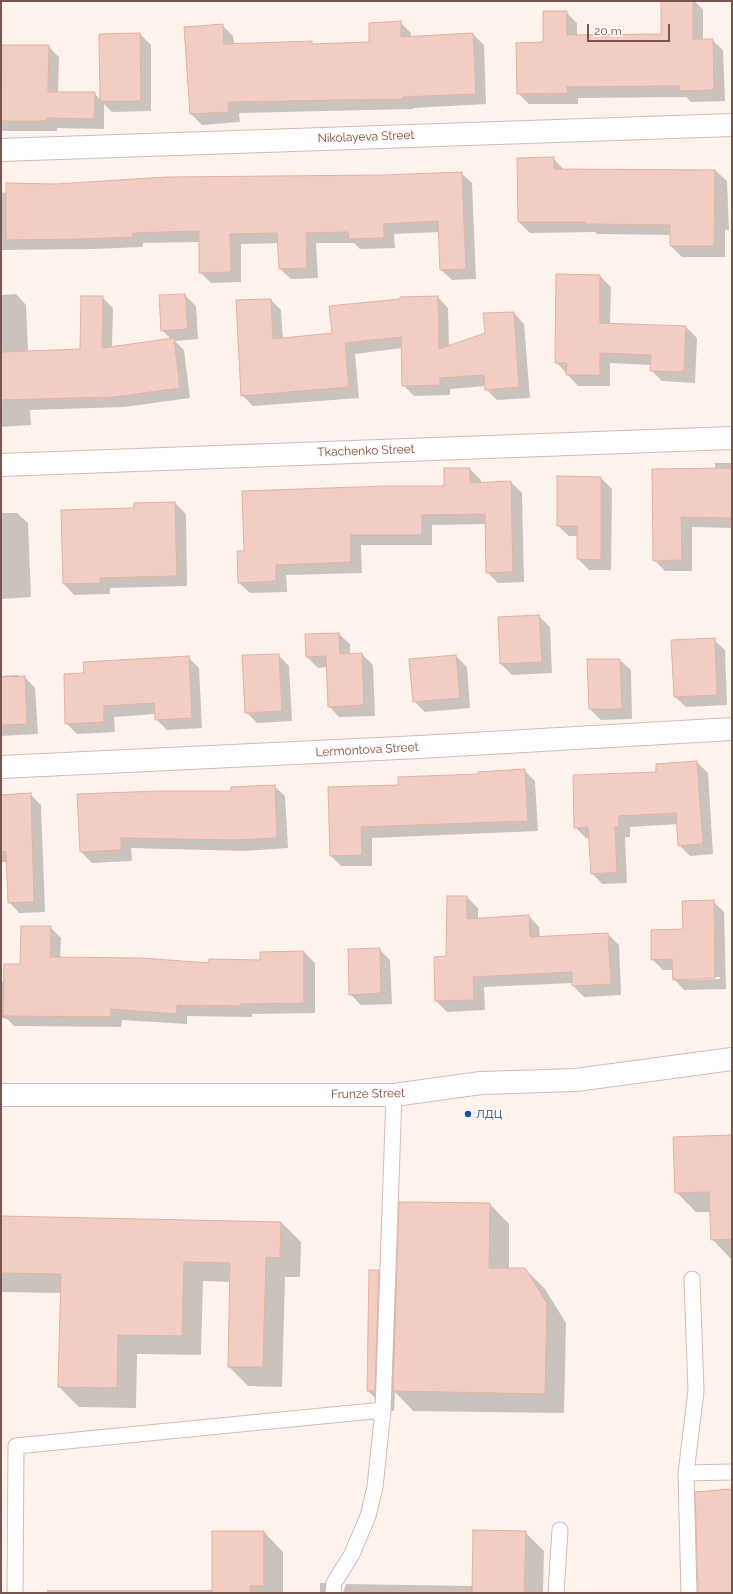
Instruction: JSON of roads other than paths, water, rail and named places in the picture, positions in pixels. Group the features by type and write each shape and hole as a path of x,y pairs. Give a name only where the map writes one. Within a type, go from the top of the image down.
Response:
{"street":[{"name":"Nikolayeva Street","path":"1,150 732,125"},
{"name":"Tkachenko Street","path":"1,465 732,438"},
{"name":"Lermontova Street","path":"1,767 420,747 732,729"},
{"name":"Frunze Street","path":"1,1095 394,1094 481,1083 576,1080 732,1059"}],"lane":[{"path":"333,1593 334,1583 352,1554 368,1516 375,1487 383,1410 394,1094"},
{"path":"689,1593 686,1473 696,1391 692,1279"},
{"path":"15,1593 16,1446 383,1410"},
{"path":"686,1473 732,1472"},
{"path":"556,1593 560,1530"}],"place":[{"name":"ЛДЦ","path":"468,1114"}]}
